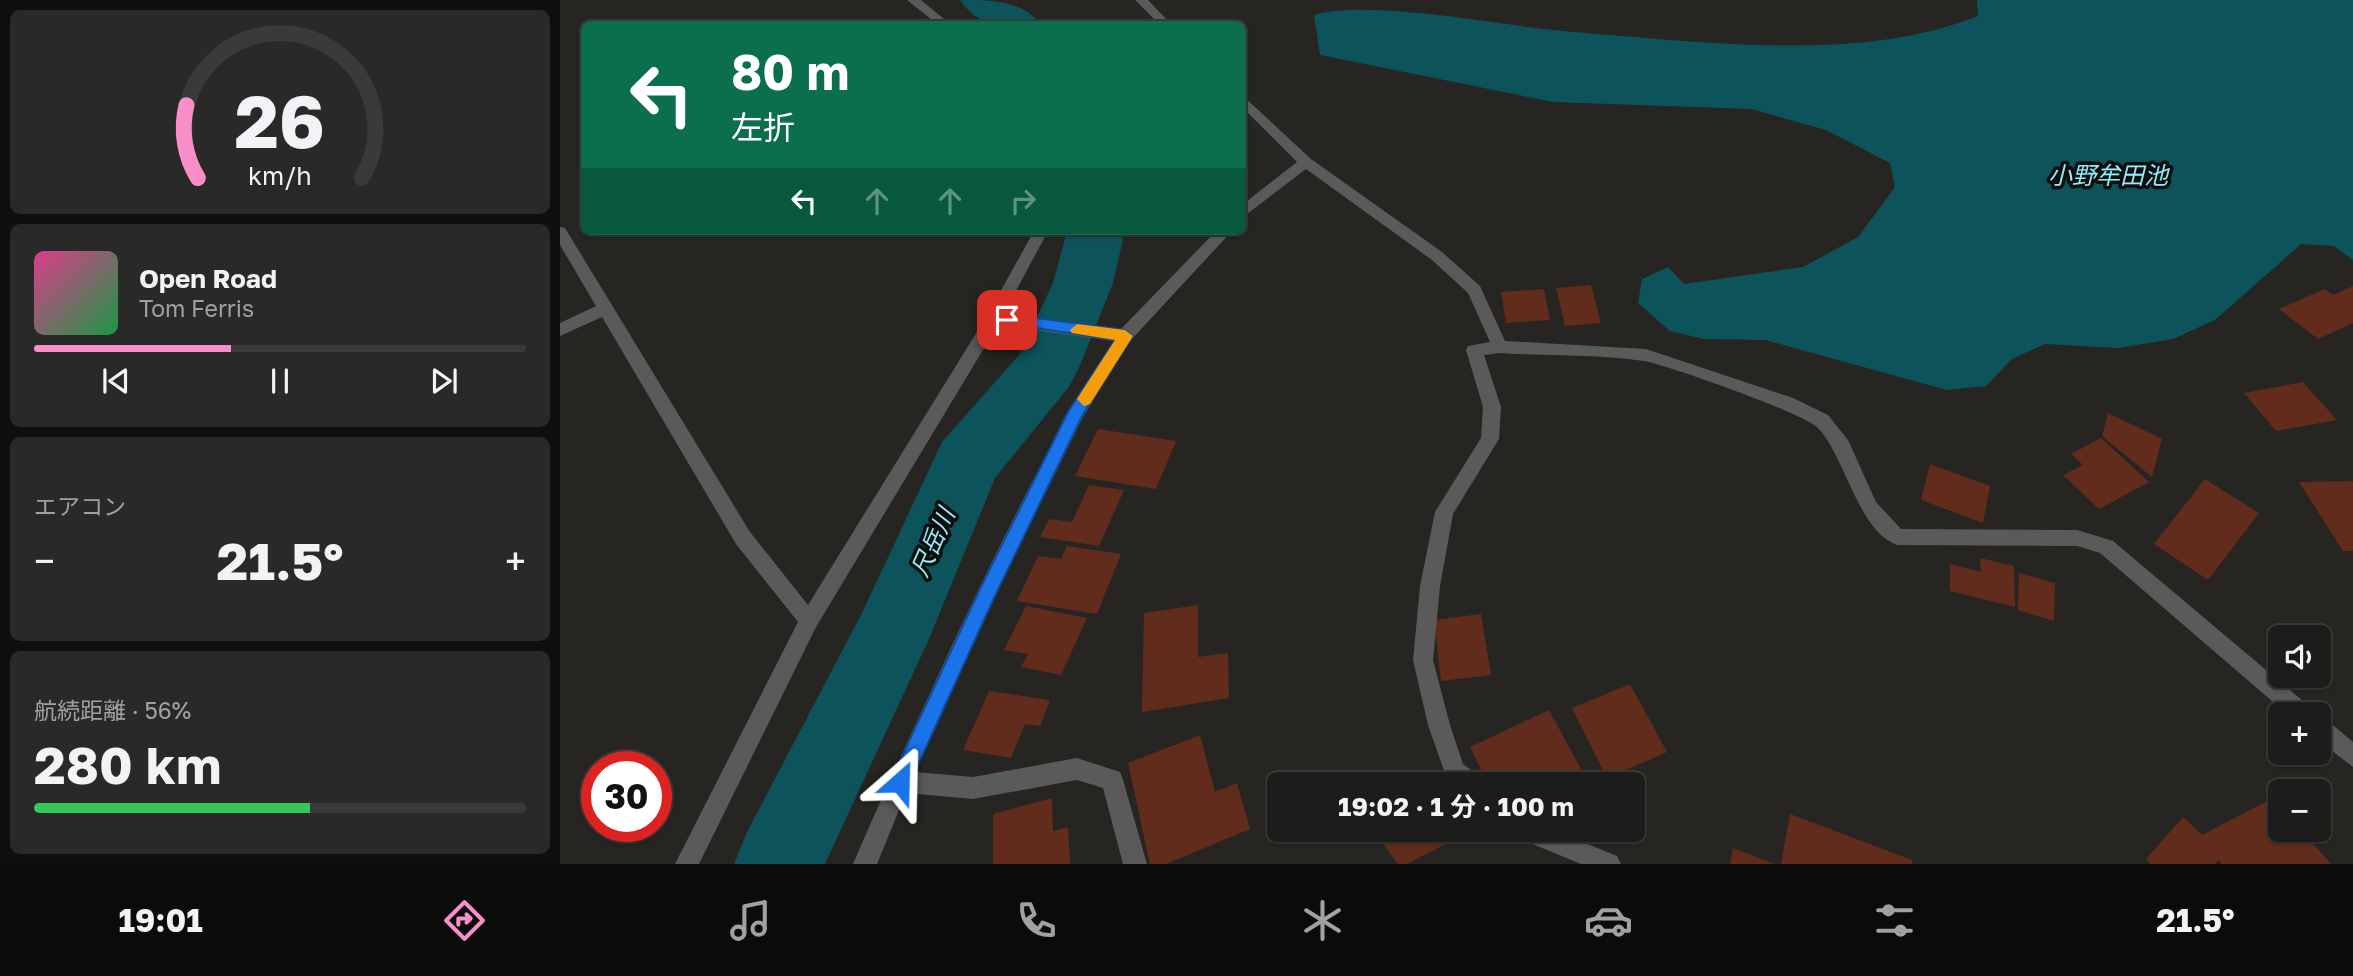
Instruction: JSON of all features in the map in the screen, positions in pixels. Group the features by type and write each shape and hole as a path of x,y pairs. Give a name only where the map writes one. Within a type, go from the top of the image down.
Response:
{"street":[{"path":"913,0 940,21"},
{"path":"1141,0 1162,21"},
{"path":"1246,103 1306,162 1437,256 1474,290 1500,347"},
{"path":"1246,210 1306,162"},
{"path":"560,232 743,538 810,621"},
{"path":"687,864 810,621 1000,319 1039,235"},
{"path":"866,864 900,782 986,595 1076,412 1125,336 1222,235"},
{"path":"560,330 606,309"},
{"path":"1000,319 1125,336"},
{"path":"1456,772 1439,725 1423,660 1430,586 1444,512 1490,439 1492,407 1474,350 1500,347 1646,355 1787,403 1822,420 1842,445 1869,507 1897,537 2077,538 2105,547 2289,702"},
{"path":"2331,737 2353,755"},
{"path":"900,782 974,788 1077,769 1112,780 1135,864"},
{"path":"1555,842 1609,864"}],"water":[{"name":"小野牟田池","path":"1977,0 2353,0 2353,260 2334,246 2301,244 2215,320 2173,339 2118,348 2045,344 2012,359 1986,386 1947,390 1765,340 1704,339 1670,331 1638,303 1642,279 1668,267 1684,284 1803,267 1858,237 1895,187 1890,163 1826,130 1751,109 1553,102 1320,55 1314,15 1333,11 1389,11 1550,30 1778,46 1860,43 1940,29 1978,16"}],"building":[{"path":"1591,285 1601,323 1565,326 1556,288"},
{"path":"2353,286 2353,323 2318,339 2279,309 2324,289 2333,295"},
{"path":"1544,289 1550,320 1506,323 1501,292"},
{"path":"2303,382 2337,420 2276,431 2244,393"},
{"path":"2108,413 2162,439 2152,477 2102,436"},
{"path":"1098,429 1176,441 1156,489 1075,476"},
{"path":"2101,438 2149,482 2099,509 2063,475 2083,465 2071,454"},
{"path":"1930,464 1990,486 1983,523 1921,500"},
{"path":"2205,479 2259,513 2208,580 2154,544"},
{"path":"2353,481 2353,551 2343,551 2299,482"},
{"path":"1089,485 1124,490 1099,546 1040,537 1049,519 1072,522"},
{"path":"1067,546 1121,554 1097,614 1017,601 1038,556 1061,559"},
{"path":"1980,558 2014,566 2015,607 1950,591 1950,564 1981,572"},
{"path":"2019,573 2055,583 2054,621 2018,610"},
{"path":"1198,605 1198,657 1228,653 1229,698 1142,712 1144,613"},
{"path":"1026,606 1087,618 1061,675 1021,667 1028,654 1004,650"},
{"path":"1481,614 1491,675 1441,681 1434,620"},
{"path":"1630,684 1667,752 1621,772 1604,772 1572,708"},
{"path":"989,691 1050,700 1040,726 1025,724 1011,758 963,750"},
{"path":"1549,710 1583,772 1482,772 1470,747"},
{"path":"1200,735 1215,792 1237,783 1250,829 1166,864 1150,864 1128,763"},
{"path":"1052,798 1053,831 1068,827 1070,864 993,864 993,814"},
{"path":"2268,801 2268,842 2312,842 2331,864 2222,864 2219,860 2215,864 2151,864 2146,859 2183,817 2202,835"},
{"path":"1790,814 1912,860 1912,864 1781,864"},
{"path":"1382,842 1450,842 1407,864 1398,864"},
{"path":"1733,848 1774,864 1730,864"}],"waterway":[{"name":"尺岳川","path":"983,0 1013,21"},
{"name":"尺岳川","path":"779,864 890,639 967,462 1045,370 1083,283 1095,235"}],"slow traffic":[{"path":"1077,330 1125,336 1084,399"}],"route":[{"path":"900,782 986,595 1076,412 1125,336 1007,320"}]}
